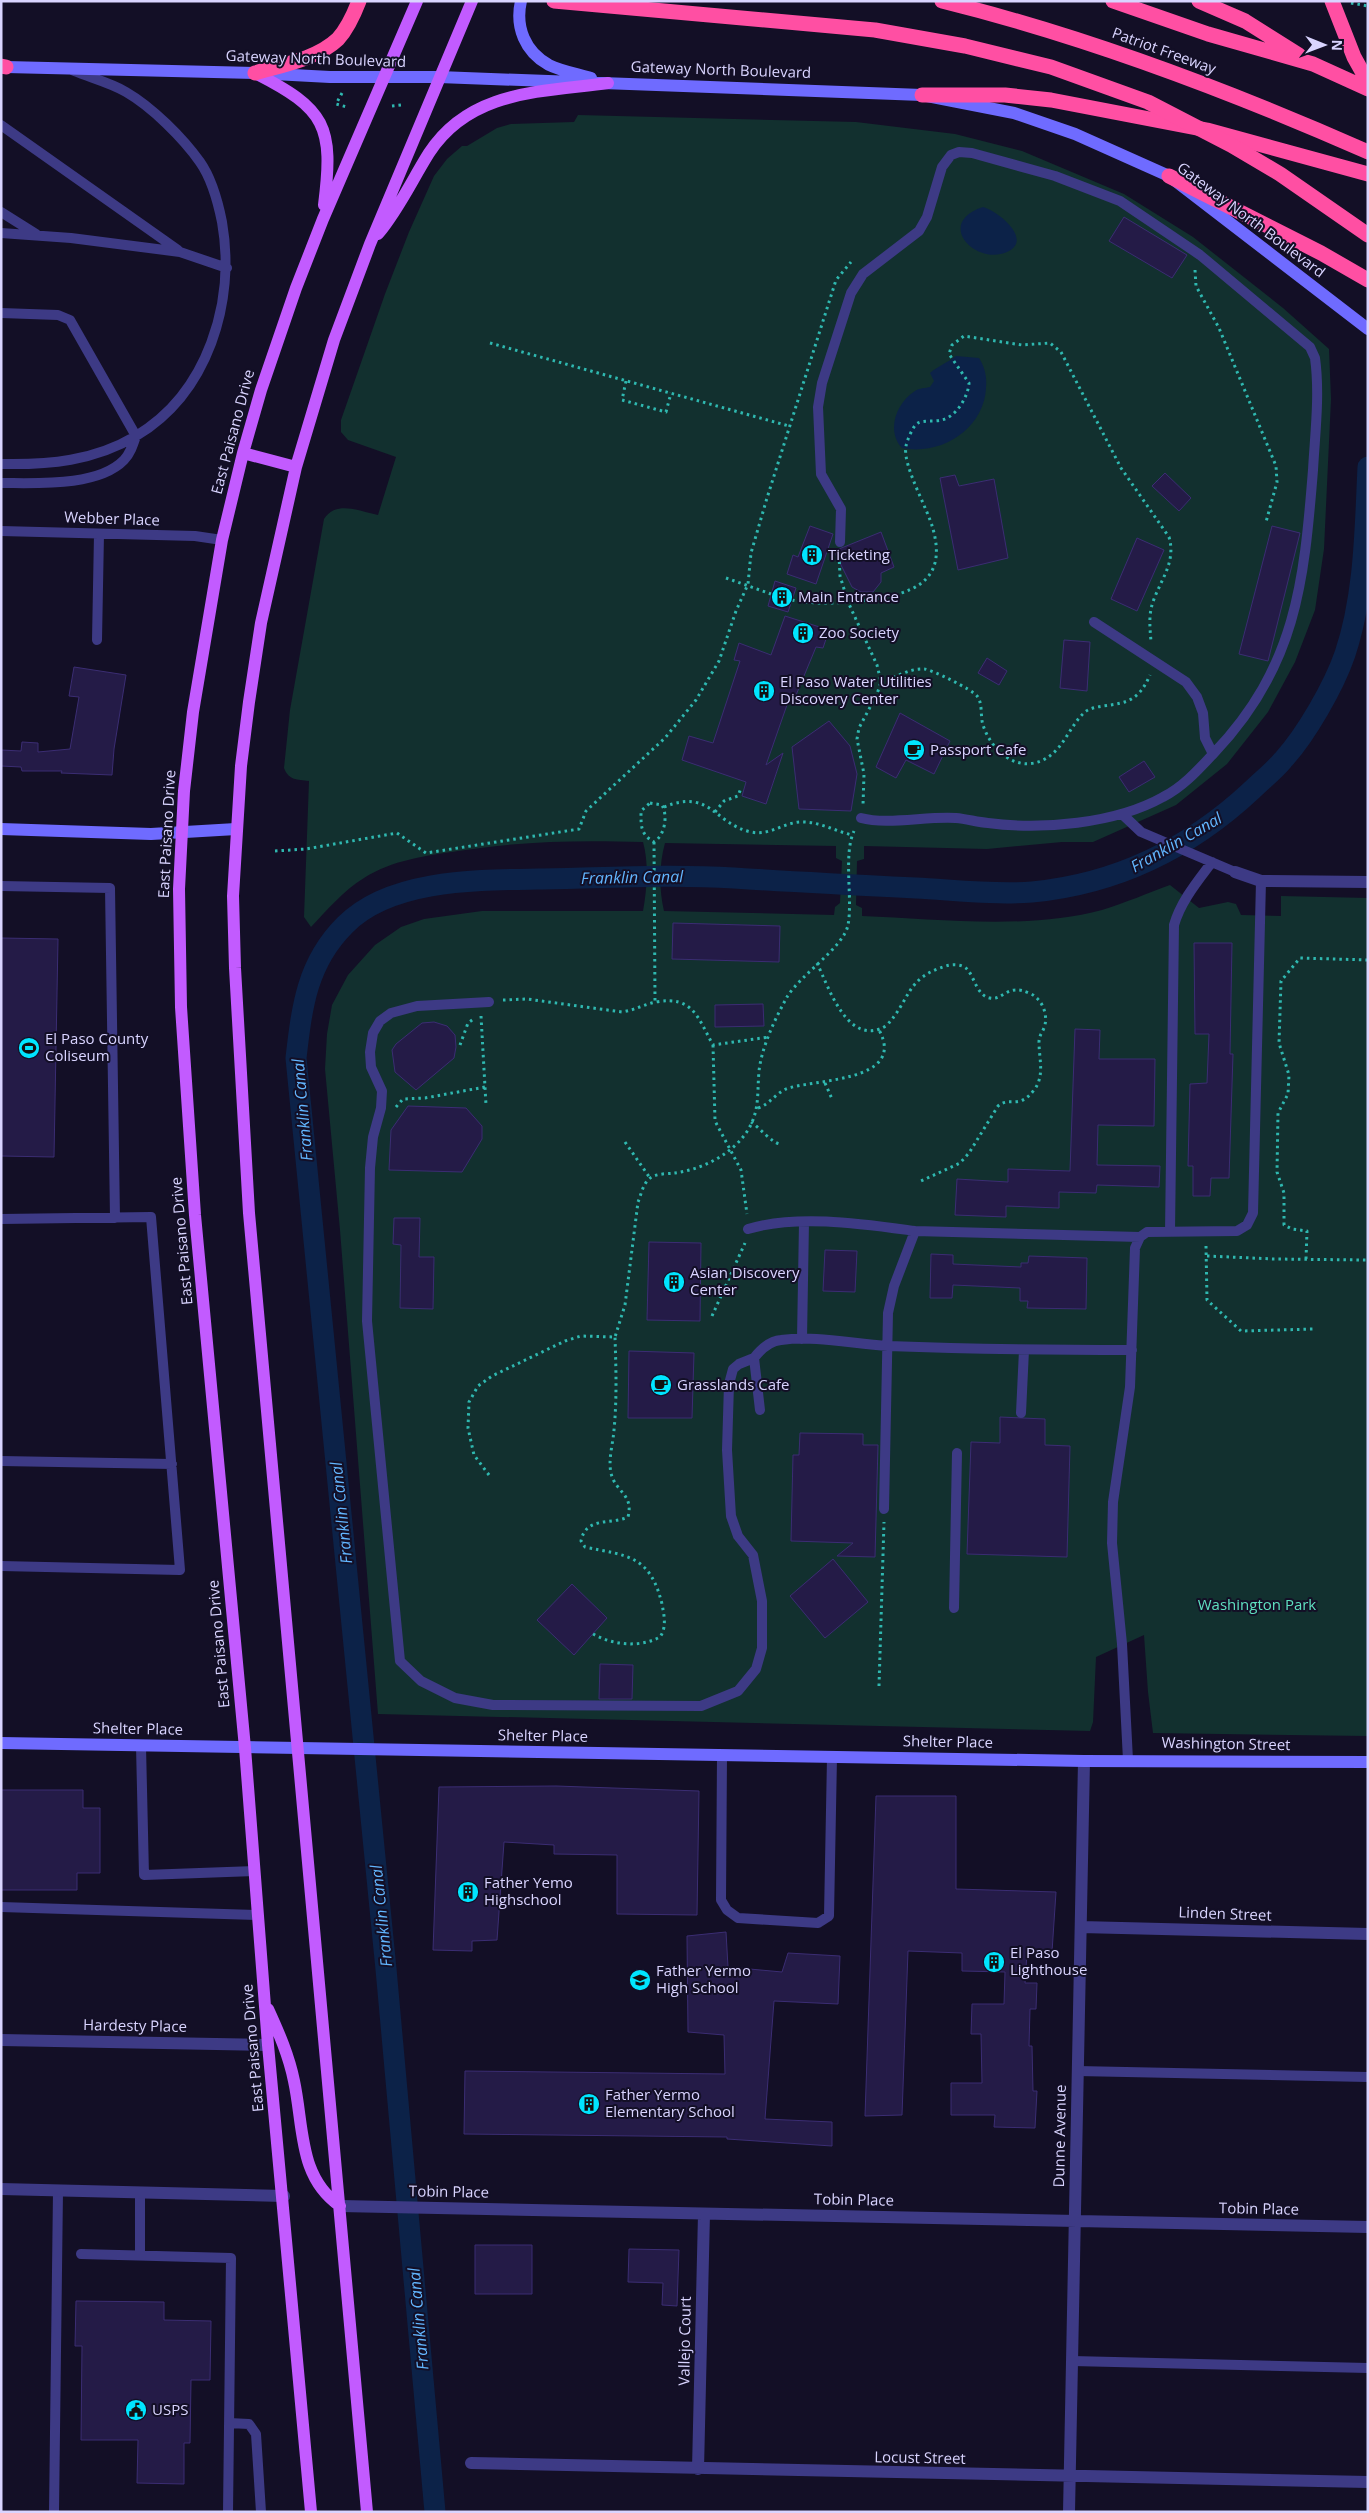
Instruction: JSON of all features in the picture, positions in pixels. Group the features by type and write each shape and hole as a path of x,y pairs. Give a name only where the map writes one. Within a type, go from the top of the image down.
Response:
{"highway":[{"path":"255,73 312,56 338,39 353,16 359,1"},
{"path":"554,1 875,30 966,46 1051,67 1148,102 1222,140 1280,174 1368,235"},
{"name":"Patriot Freeway","path":"942,1 1094,44 1305,125 1368,152"},
{"name":"Patriot Freeway","path":"1113,1 1208,34 1313,64 1368,88"},
{"path":"1199,1 1245,20 1313,64"},
{"path":"1332,1 1354,57 1368,82"},
{"path":"922,95 1004,95 1050,100 1207,130 1368,174"},
{"path":"1169,176 1321,253 1368,280"}],"main road":[{"name":"East Paisano Drive","path":"311,2512 284,2196 268,2045 245,1748 194,1195 179,952 182,832 184,791 193,712 222,540 243,453 277,340 323,218 386,78 417,1"},
{"path":"367,2512 249,1213 235,968 233,896 241,766 261,623 296,466 334,340 370,244 472,1"},
{"path":"255,73 299,97 316,114 327,142 329,164 323,218"},
{"path":"370,244 390,220 430,152 450,127 466,114 496,101 525,94 608,83"},
{"path":"243,453 296,466"},
{"path":"265,2002 283,2042 294,2080 308,2164 313,2179 327,2197 340,2206"}],"street":[{"path":"521,1 518,15 520,31 529,48 549,65 608,83"},
{"name":"Gateway North Boulevard","path":"3,67 386,78 439,77 922,95 1014,113 1075,134 1169,176 1368,329"},
{"path":"1,829 151,834 236,829"},
{"path":"1235,872 1261,880 1368,882"},
{"name":"Shelter Place","path":"1,1742 245,1748 1084,1760"},
{"name":"Washington Street","path":"1084,1760 1368,1762"},
{"name":"Dunne Avenue","path":"1069,2512 1084,1760"},
{"name":"Linden Street","path":"1081,1926 1368,1934"},
{"name":"Hardesty Place","path":"1,2040 268,2045"},
{"path":"1,2189 284,2196"},
{"name":"Tobin Place","path":"340,2206 1368,2227"},
{"name":"Vallejo Court","path":"698,2469 704,2214"},
{"name":"Locust Street","path":"471,2463 1368,2482"}],"lane":[{"path":"1,464 42,465 76,460 99,454 136,436 160,418 186,391 206,357 221,311 227,268 218,199 201,163 167,125 127,92 68,68"},
{"path":"1,125 180,252"},
{"path":"840,542 841,509 821,474 818,407 822,383 852,292 863,274 918,231 927,218 942,167 951,155 959,152 972,153 1055,176 1120,202 1200,255 1310,347 1315,358 1317,370 1314,451 1308,533 1300,590 1290,626 1272,672 1236,730 1195,774 1164,797 1122,814 1075,823 988,823 948,817 876,821 861,818"},
{"path":"1,212 38,235"},
{"path":"1,232 180,252 227,268"},
{"path":"1,313 58,315 70,320 136,436"},
{"path":"1,483 58,483 88,478 124,461 136,436"},
{"name":"Webber Place","path":"1,531 195,536 222,540"},
{"path":"97,640 99,534"},
{"path":"1094,622 1186,682 1197,697 1203,713 1205,738 1213,754"},
{"path":"1122,814 1141,832 1235,872"},
{"path":"1170,1232 1174,925 1186,897 1208,861"},
{"path":"1128,1760 1122,1644 1112,1543 1113,1502 1130,1387 1135,1248 1140,1237 1147,1232 1237,1231 1247,1225 1252,1213 1261,880"},
{"path":"1,886 110,888 116,1218"},
{"path":"489,1002 417,1006 391,1013 380,1021 373,1033 370,1052 371,1067 382,1091 382,1108 372,1137 367,1321 400,1661 421,1681 455,1698 493,1704 701,1706 738,1691 756,1669 762,1648 762,1601 753,1555 738,1536 730,1516 727,1450 729,1384 733,1369 739,1364 754,1358 762,1347 779,1340 802,1338 886,1346 1024,1350 1132,1350"},
{"path":"1,1219 151,1217 180,1570 1,1566"},
{"path":"748,1229 787,1221 879,1226 915,1231 1140,1237"},
{"path":"802,1338 804,1222"},
{"path":"884,1509 888,1312 894,1286 915,1231"},
{"path":"1021,1413 1024,1350"},
{"path":"754,1358 760,1410"},
{"path":"954,1608 958,1453"},
{"path":"1,1461 172,1464"},
{"path":"141,1746 144,1876 255,1871"},
{"path":"722,1755 721,1900 727,1910 738,1918 818,1922 828,1916 832,1757"},
{"path":"1,1907 258,1915"},
{"path":"1077,2071 1368,2077"},
{"path":"54,2512 58,2191"},
{"path":"140,2193 140,2256"},
{"path":"81,2254 231,2258 228,2512"},
{"path":"1072,2360 1368,2368"},
{"path":"229,2423 249,2424 256,2434 261,2512"}],"path":[{"path":"1347,1 1356,5 1368,6"},
{"path":"342,92 336,104 347,107"},
{"path":"392,106 401,105"},
{"path":"1200,255 1195,270 1196,286 1219,328 1276,466 1277,482 1266,522"},
{"path":"275,852 306,849 397,833 426,853 579,829 586,811 665,738 711,678 748,584 751,554 789,426 836,280 855,258"},
{"path":"792,600 803,602 848,602 905,593 916,588 930,575 936,544 933,527 916,488 907,457 906,445 915,426 948,418 957,410 966,393 969,383 949,354 952,345 964,336 1022,345 1050,343 1061,352 1121,468 1161,523 1169,537 1173,550 1170,563 1154,600 1149,617 1153,662 1144,688 1132,700 1093,708 1085,712 1056,751 1042,760 1030,763 1017,763 1006,758 990,742 982,724 979,698 971,690 932,670 923,669 880,682"},
{"path":"490,343 789,426"},
{"path":"626,381 622,400 666,412 671,393"},
{"path":"840,542 838,562 848,602 878,665 880,682 877,694 859,728 857,739 864,774 861,818"},
{"path":"726,578 748,584 771,594"},
{"path":"715,812 724,801 738,796 740,788"},
{"path":"654,842 642,832 641,811 650,803 664,807 687,800 705,805 736,826 755,833 806,822 852,835"},
{"path":"654,842 659,839 664,829 664,807"},
{"path":"654,842 654,1002"},
{"path":"593,1634 606,1641 648,1643 660,1637 664,1625 658,1590 648,1569 637,1560 622,1554 585,1547 581,1541 582,1533 593,1524 603,1521 619,1522 628,1517 630,1508 627,1499 611,1474 610,1458 614,1429 615,1337 625,1305 638,1202 650,1178 699,1166 730,1150 748,1130 758,1108 759,1071 769,1036 788,996 845,934 849,915 850,846"},
{"path":"1306,1259 1307,1231 1292,1229 1284,1225 1284,1193 1277,1172 1278,1112 1288,1094 1289,1074 1279,1042 1281,981 1300,958 1368,960"},
{"path":"817,963 841,1011 851,1024 864,1030 878,1030 892,1020 914,983 925,973 948,965 958,965 967,968 980,992 989,998 996,998 1008,990 1017,988 1031,993 1044,1009 1046,1021 1039,1038 1040,1077 1035,1089 1025,1100 1016,1103 1002,1103 998,1106 960,1163 921,1181"},
{"path":"489,1002 527,999 622,1012 637,1010 654,1002 674,1001 688,1006 701,1019 713,1044 715,1121 741,1170 744,1181 748,1229 744,1245 712,1316"},
{"path":"460,1045 468,1023 481,1013 486,1105"},
{"path":"758,1108 768,1105 778,1094 788,1088 826,1083 859,1074 873,1067 881,1058 884,1049 884,1039 878,1030"},
{"path":"713,1044 769,1036"},
{"path":"826,1083 832,1099"},
{"path":"396,1107 403,1099 425,1098 486,1087"},
{"path":"751,1122 764,1131 771,1140 780,1144"},
{"path":"625,1142 650,1178"},
{"path":"1206,1232 1207,1300 1241,1330 1314,1329"},
{"path":"1207,1256 1368,1260"},
{"path":"489,1475 474,1455 468,1428 470,1402 478,1386 492,1376 565,1341 581,1336 615,1337"},
{"path":"879,1686 884,1509"}],"green space":[{"name":"Washington Park","path":"578,115 856,122 955,134 1022,151 1124,194 1193,237 1283,308 1329,349 1331,399 1324,549 1315,610 1295,662 1268,712 1227,764 1176,805 1093,842 1062,842 987,849 864,846 864,859 857,861 856,905 862,908 862,916 983,922 1044,920 1074,916 1102,910 1170,885 1199,908 1228,902 1236,904 1241,915 1281,916 1281,896 1368,898 1368,1736 1153,1733 1144,1635 1096,1657 1093,1722 1090,1731 378,1714 340,1230 325,1069 327,1034 332,1005 348,975 375,945 401,927 424,919 482,911 643,911 647,868 643,842 595,841 505,845 421,857 386,867 356,883 342,894 311,927 304,917 309,781 291,777 284,768 290,710 324,519 329,513 341,508 356,509 378,515 396,457 348,440 341,432 341,420 385,294 409,232 434,176 447,159 462,146 467,146 497,128 511,124 574,122","holes":["665,843 836,846 836,858 842,861 840,903 835,907 834,915 664,911 660,877"]}],"water":[{"path":"983,207 997,214 1011,226 1017,240 1014,247 1007,252 995,255 983,253 965,241 961,232 962,223 969,214"},
{"path":"956,356 979,358 984,369 986,388 978,416 958,436 945,443 931,448 902,448 897,441 894,426 898,410 908,396 915,391 930,387 934,381 930,373"}],"building":[{"path":"1124,217 1187,255 1172,278 1109,241"},
{"path":"1165,473 1191,498 1179,511 1152,486"},
{"path":"955,475 959,486 994,479 1008,558 958,570 940,478"},
{"name":"Ticketing","path":"810,526 833,534 816,584 787,574 793,555 798,557"},
{"path":"1272,526 1300,533 1268,661 1239,654"},
{"path":"881,532 894,567 881,573 881,582 873,592 861,592 852,587 834,551"},
{"path":"1137,538 1164,550 1137,611 1111,599"},
{"name":"Main Entrance","path":"775,581 796,588 788,612 768,606"},
{"path":"785,616 829,630 823,648 816,647 794,700 788,702 766,765 783,753 766,804 742,796 746,782 682,760 689,736 713,743 740,661 734,660 739,643 771,655"},
{"path":"1064,640 1090,642 1087,691 1060,688"},
{"path":"987,658 1007,671 999,685 978,673"},
{"path":"74,667 126,675 114,749 112,775 61,773 62,771 22,771 21,767 1,766 1,750 21,751 22,742 38,743 38,752 70,749 79,697 69,696"},
{"name":"Passport Cafe","path":"900,713 950,741 934,774 906,760 896,778 876,767"},
{"path":"829,721 850,746 857,774 851,811 799,809 792,747"},
{"path":"1144,761 1155,777 1129,792 1119,777"},
{"path":"673,923 780,926 779,962 672,959"},
{"name":"El Paso County Coliseum","path":"1,938 58,939 54,1157 1,1156"},
{"path":"1194,943 1232,943 1230,1054 1233,1054 1229,1178 1211,1178 1210,1196 1193,1196 1193,1166 1188,1166 1190,1084 1207,1083 1209,1034 1195,1034"},
{"path":"763,1004 764,1026 715,1027 715,1005"},
{"path":"434,1022 447,1026 455,1035 456,1047 454,1058 416,1090 395,1072 392,1050 396,1044 422,1023"},
{"path":"1075,1029 1100,1030 1099,1059 1155,1059 1154,1126 1098,1125 1097,1165 1160,1166 1159,1187 1097,1185 1096,1193 1059,1192 1059,1208 1006,1206 1006,1217 955,1215 957,1179 1008,1182 1008,1169 1070,1171"},
{"path":"408,1106 466,1108 482,1126 482,1139 462,1172 389,1170 391,1130"},
{"path":"394,1218 420,1218 419,1257 434,1257 433,1309 400,1308 401,1245 393,1244"},
{"name":"Asian Discovery Center","path":"649,1242 701,1243 700,1321 647,1320"},
{"path":"825,1250 857,1251 855,1292 823,1291"},
{"path":"931,1254 953,1255 953,1264 1021,1267 1021,1263 1028,1263 1029,1256 1087,1258 1086,1309 1027,1308 1028,1301 1020,1301 1020,1288 953,1285 952,1298 930,1298"},
{"name":"Grasslands Cafe","path":"629,1351 694,1353 692,1418 628,1418"},
{"path":"1000,1417 1045,1419 1045,1445 1070,1446 1067,1557 967,1554 971,1442 1000,1443"},
{"path":"800,1433 863,1434 863,1445 878,1445 875,1557 837,1556 853,1543 791,1541 793,1455 799,1455"},
{"path":"833,1559 868,1602 825,1638 790,1596"},
{"path":"572,1584 607,1618 574,1655 537,1620"},
{"path":"600,1664 633,1665 632,1699 599,1699"},
{"path":"556,1786 699,1791 697,1915 617,1914 617,1855 554,1854 554,1845 504,1842 497,1940 472,1941 472,1951 433,1950 439,1787"},
{"path":"1,1790 83,1790 83,1808 100,1808 100,1873 77,1873 77,1890 1,1890"},
{"name":"El Paso Lighthouse","path":"876,1796 956,1796 956,1889 1056,1892 1052,1952 1027,1953 1025,1983 1037,1983 1036,2009 1030,2009 1029,2046 1032,2046 1033,2091 1037,2091 1035,2128 994,2127 995,2115 951,2115 951,2083 982,2083 981,2034 971,2034 972,2004 1004,2004 1005,1972 962,1971 962,1953 908,1951 902,2115 865,2116"},
{"path":"726,1932 728,1967 782,1972 788,1953 840,1956 838,2004 774,2001 765,2119 832,2122 832,2146 727,2139 727,2137 464,2134 465,2071 725,2074 724,2035 688,2032 687,1936"},
{"path":"475,2245 532,2245 532,2294 475,2294"},
{"path":"629,2249 679,2250 677,2306 662,2305 663,2283 628,2282"},
{"name":"USPS","path":"76,2301 164,2302 164,2320 211,2321 210,2380 191,2380 190,2443 184,2443 184,2484 137,2483 138,2440 81,2440 82,2346 75,2346"}],"waterway":[{"name":"Franklin Canal","path":"435,2512 386,1969 296,1058 304,1003 314,970 332,939 345,925 364,910 410,890 436,885 489,880 685,876 1018,893 1063,888 1093,881 1122,872 1150,860 1177,846 1228,811 1272,772 1292,750 1327,695 1345,654 1357,608 1365,537 1368,467"}],"place":[{"name":"Ticketing","path":"812,555"},
{"name":"Main Entrance","path":"782,597"},
{"name":"Zoo Society","path":"803,633"},
{"name":"El Paso Water Utilities Discovery Center","path":"764,691"},
{"name":"Passport Cafe","path":"914,750"},
{"name":"El Paso County Coliseum","path":"29,1048"},
{"name":"Asian Discovery Center","path":"674,1282"},
{"name":"Grasslands Cafe","path":"661,1385"},
{"name":"Father Yemo Highschool","path":"468,1892"},
{"name":"El Paso Lighthouse","path":"994,1962"},
{"name":"Father Yermo High School","path":"640,1980"},
{"name":"Father Yermo Elementary School","path":"589,2104"},
{"name":"USPS","path":"136,2410"}]}
